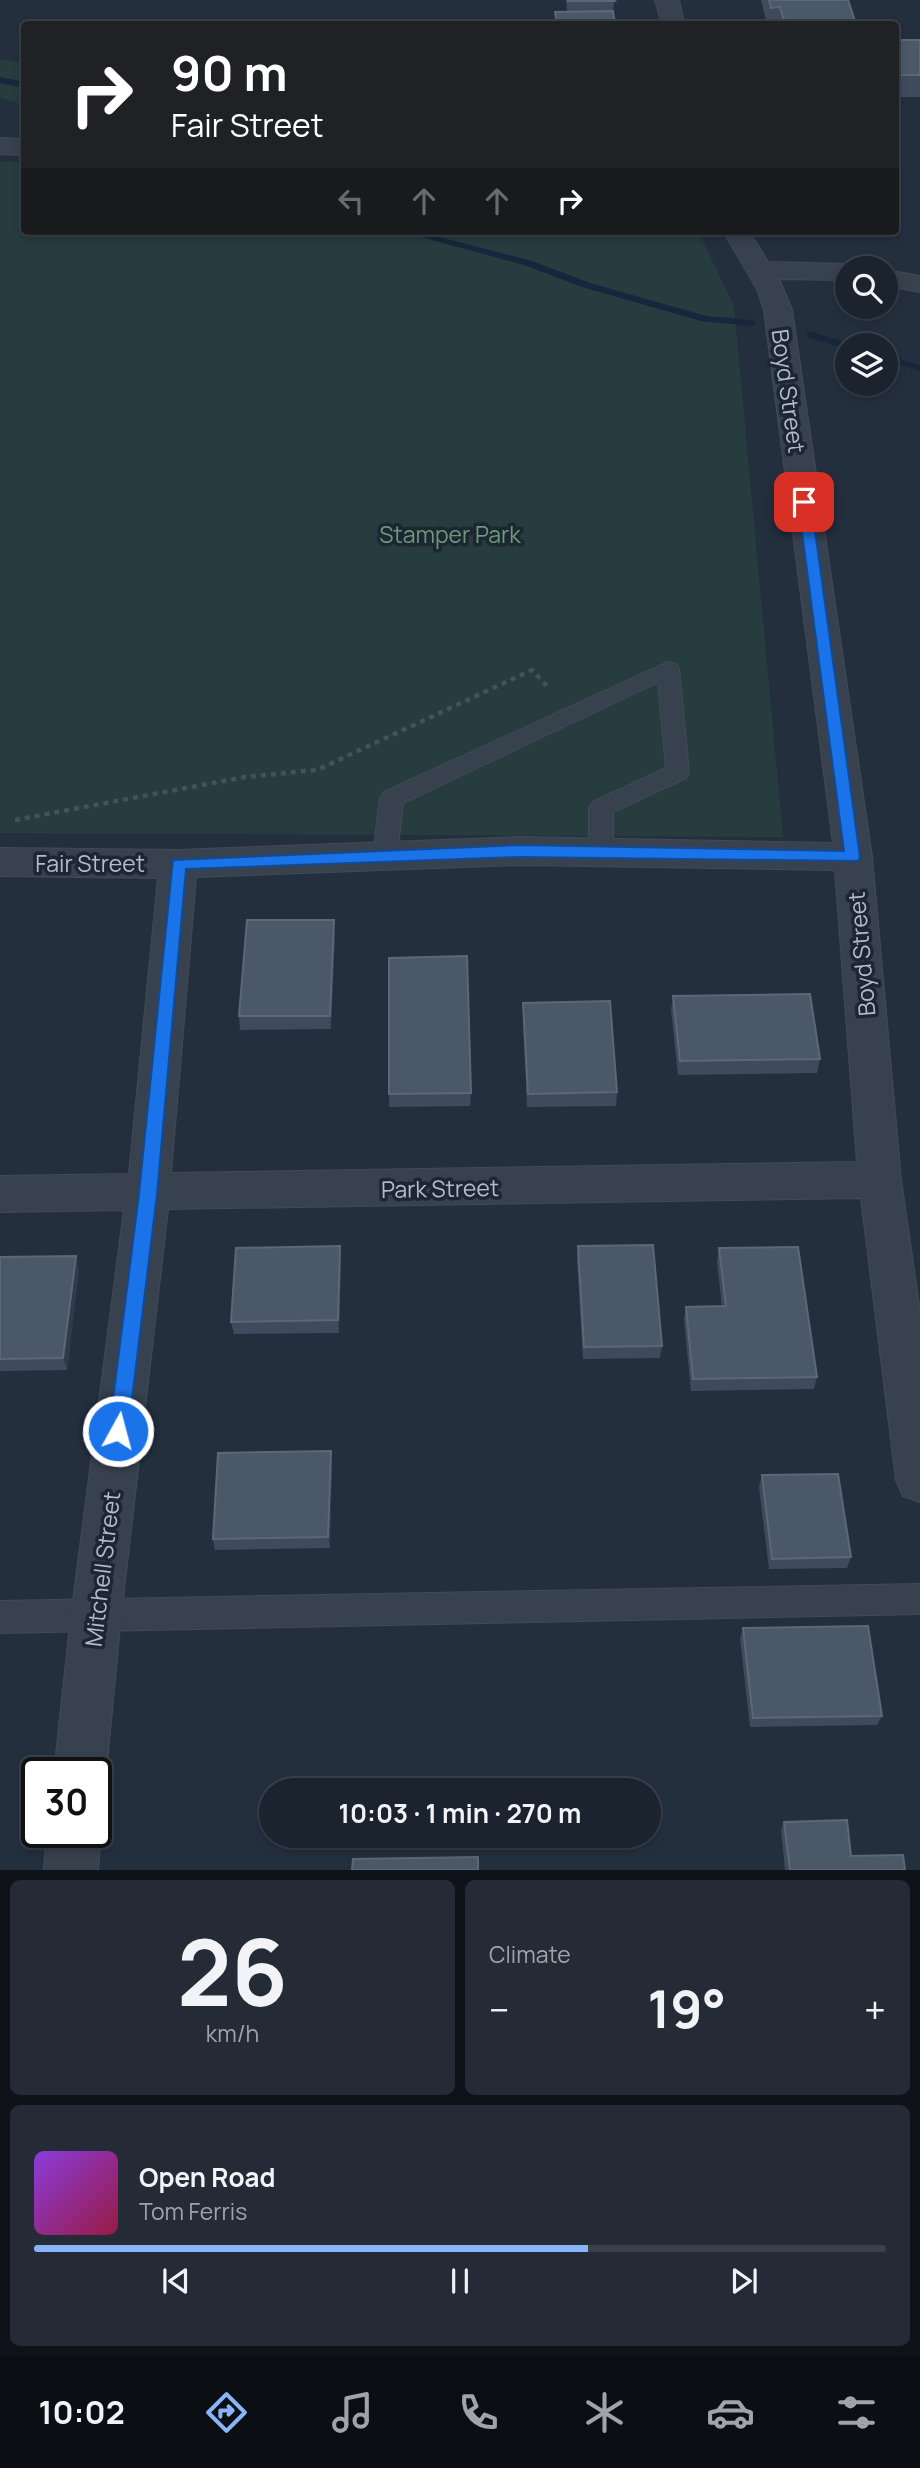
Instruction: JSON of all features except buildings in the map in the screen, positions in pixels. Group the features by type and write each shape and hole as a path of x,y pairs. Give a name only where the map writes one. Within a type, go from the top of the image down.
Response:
{"street":[{"path":"667,0 672,21"},
{"path":"0,146 21,147"},
{"name":"Boyd Street","path":"739,235 761,270 778,310 853,857 880,1180 920,1480"},
{"path":"761,270 835,272"},
{"path":"898,280 920,284"},
{"name":"Fair Street","path":"0,862 178,864 520,851 853,857"},
{"name":"Mitchell Street","path":"82,1757 96,1616 148,1194 178,864"},
{"name":"Park Street","path":"0,1194 148,1194 880,1180"},
{"path":"71,1870 73,1848"}],"lane":[{"path":"385,855 392,797 668,669 678,772 601,808 601,852"},
{"path":"0,1617 920,1599"}],"path":[{"path":"7,821 233,779 317,769 532,670"}],"green space":[{"path":"0,59 21,62 21,104 0,98"},
{"name":"Stamper Park","path":"0,162 21,162 21,235 700,235 734,306 783,837 0,833"}],"waterway":[{"path":"0,80 21,84"},
{"path":"420,235 528,263 586,285 705,319 752,323"},
{"path":"811,335 835,342"},
{"path":"898,362 920,368"}],"route":[{"path":"118,1431 148,1194 178,864 520,851 853,857 804,502"}]}
